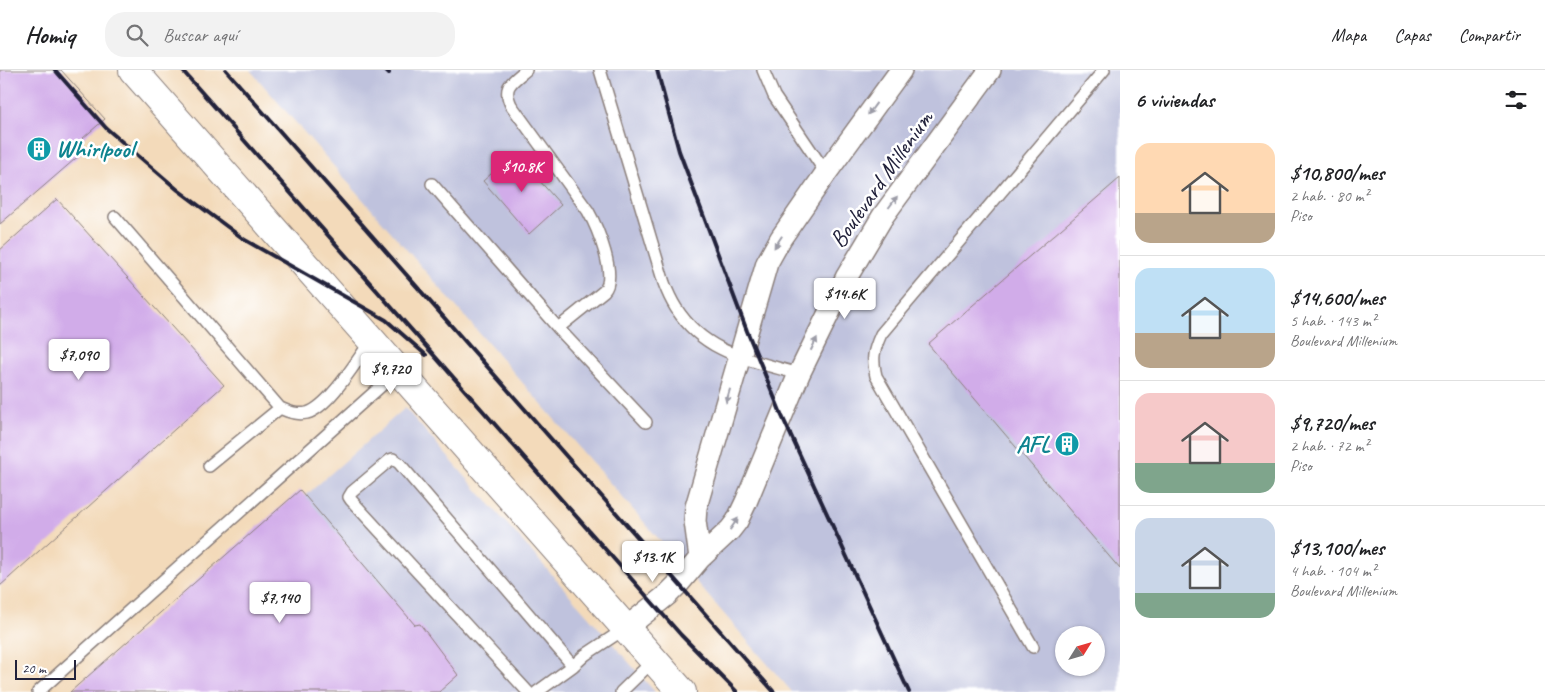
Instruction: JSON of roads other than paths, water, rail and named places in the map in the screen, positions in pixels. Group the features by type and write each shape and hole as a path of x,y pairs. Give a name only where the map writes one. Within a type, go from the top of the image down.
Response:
{"street":[{"path":"132,70 682,692"},
{"name":"Boulevard Millenium","path":"700,558 695,521 696,508 767,263 772,252 826,173 901,70"},
{"name":"Boulevard Millenium","path":"626,628 656,606 700,558 730,530 740,516 799,374 846,278 883,216 990,70"}],"lane":[{"path":"526,70 508,86 506,92 508,99 596,224 602,240 609,276 609,283 604,291 558,328"},
{"path":"600,70 664,283 675,308 694,330 715,346 740,357 799,374"},
{"path":"763,70 774,96 826,173"},
{"path":"1033,647 876,376 872,360 874,348 881,334 1104,70"},
{"path":"432,184 558,328 646,422"},
{"path":"115,217 280,408 291,413 306,413 316,409 336,389 371,341"},
{"path":"38,692 398,371"},
{"path":"209,466 280,408"},
{"path":"528,692 349,497 352,492 390,460 399,463 573,666"},
{"path":"537,692 585,655 626,628"},
{"path":"621,692 654,660"}],"railway":[{"path":"55,70 106,128 178,190 245,240 386,320 426,355"},
{"path":"182,70 681,635 737,692"},
{"path":"226,70 774,692"},
{"path":"386,70 389,73"},
{"path":"657,70 679,151 747,331 782,416 909,692"}],"place":[{"name":"Whirlpool","path":"39,149"},
{"name":"AFL","path":"1067,444"}]}
